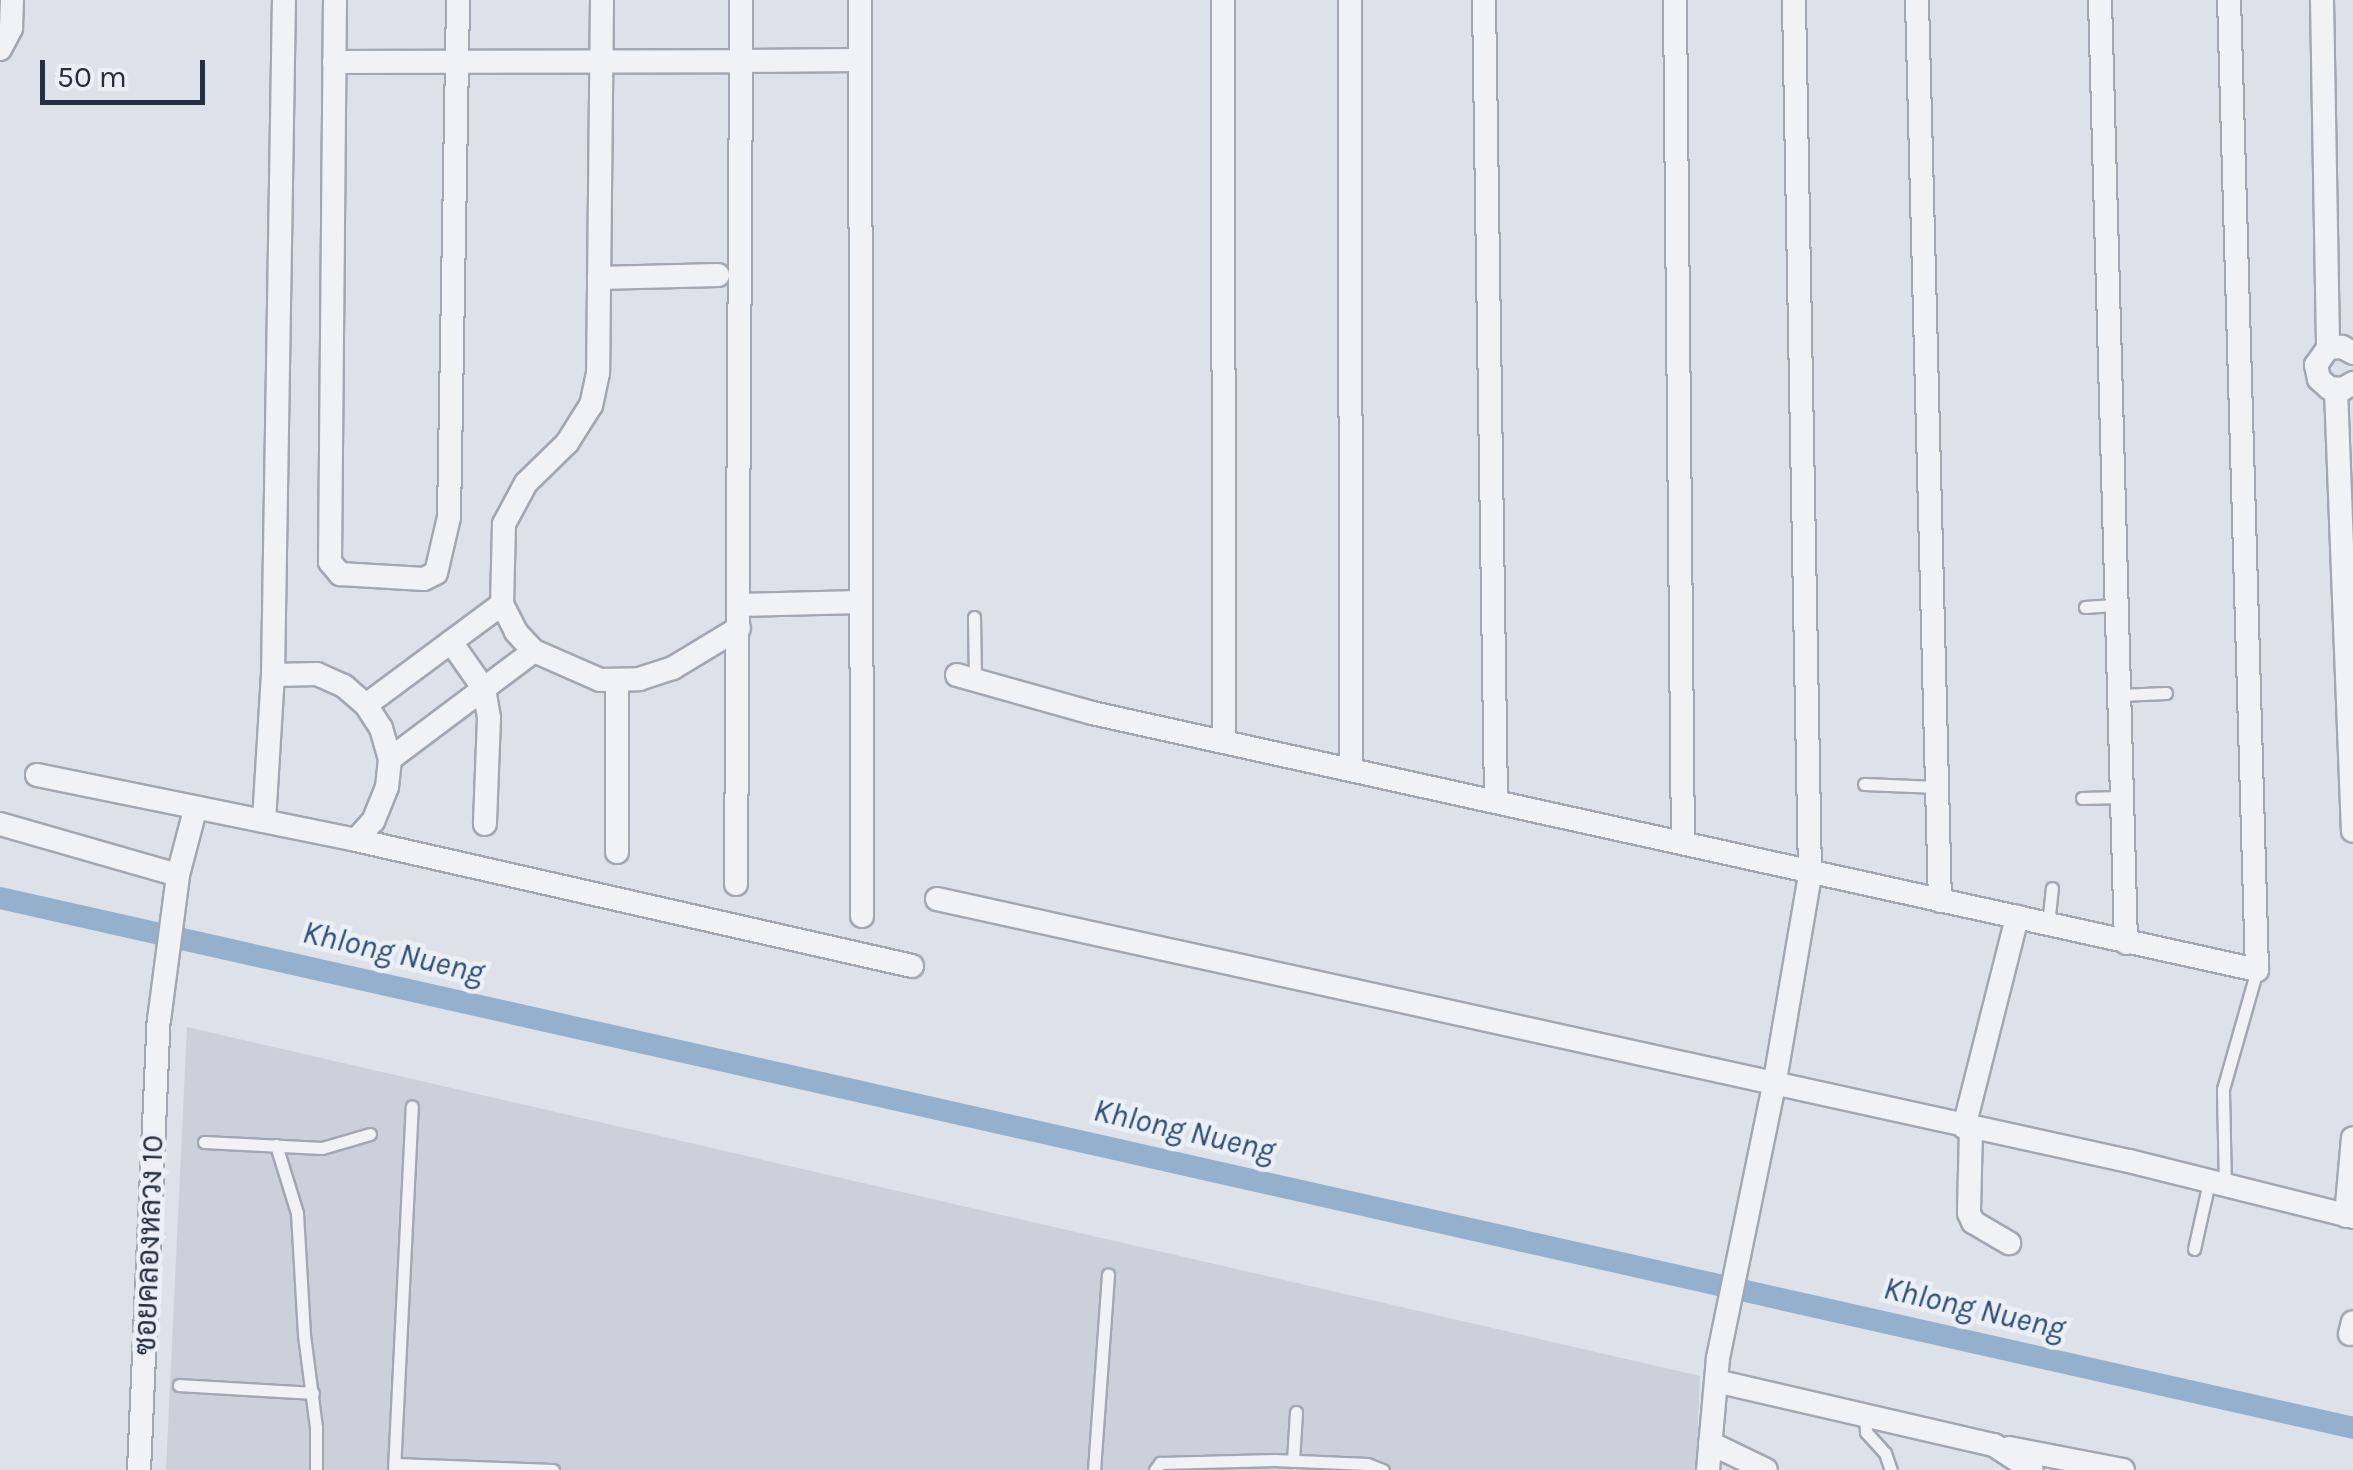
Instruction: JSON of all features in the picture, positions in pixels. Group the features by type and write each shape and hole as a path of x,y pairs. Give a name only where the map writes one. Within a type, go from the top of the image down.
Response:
{"street":[{"path":"0,3 10,0 11,28 0,50"},
{"path":"264,821 273,675 284,0"},
{"path":"335,0 330,562 340,574 424,579 436,573 449,517 458,0"},
{"path":"602,0 598,373 591,405 568,443 526,483 504,524 502,604 516,632 534,651 600,680 639,680 672,668 739,616 860,602"},
{"path":"736,884 741,0"},
{"path":"860,0 862,916"},
{"path":"1224,0 1224,741"},
{"path":"1350,0 1351,768"},
{"path":"1484,0 1496,800"},
{"path":"1675,0 1683,843"},
{"path":"1708,1470 1716,1370 1774,1086 1810,875 1794,0"},
{"path":"1917,0 1940,901"},
{"path":"2100,0 2126,942"},
{"path":"966,678 1092,713 1496,800 1810,875 2257,970 2229,0"},
{"path":"2322,0 2328,348"},
{"path":"334,62 860,60"},
{"path":"599,278 718,276"},
{"path":"2353,353 2342,346 2328,348 2318,358 2316,372 2324,384 2344,386 2353,831"},
{"path":"366,705 502,604"},
{"path":"451,642 484,689 489,718 485,824"},
{"path":"390,759 534,651"},
{"path":"273,675 317,674 344,686 366,705 381,728 390,759 380,804 373,821 356,840"},
{"path":"616,852 617,680"},
{"path":"37,776 356,840 912,966"},
{"name":"ซอยคลองหลวง 10","path":"139,1470 159,1020 177,885 194,810"},
{"path":"0,824 177,885"},
{"path":"937,899 2350,1216 2353,1138"},
{"path":"2009,1243 1973,1222 1968,1128 2017,917"},
{"path":"1716,1370 1994,1445 2124,1470"},
{"path":"1710,1443 1766,1470"},
{"path":"1994,1445 2032,1470"}],"lane":[{"path":"2085,607 2117,605"},
{"path":"966,678 974,617"},
{"path":"2120,695 2166,693"},
{"path":"1864,784 1937,787"},
{"path":"2082,798 2122,798"},
{"path":"2048,924 2052,888"},
{"path":"2194,1249 2217,1185 2223,1088 2257,970"},
{"path":"412,1106 394,1467 553,1470"},
{"path":"204,1142 322,1148 370,1134"},
{"path":"276,1146 297,1213 304,1335 314,1394 316,1470"},
{"path":"1094,1470 1108,1275"},
{"path":"178,1385 314,1394"},
{"path":"1293,1461 1296,1412"},
{"path":"1864,1413 1866,1432 1885,1453 1891,1470"},
{"path":"1156,1470 1160,1463 1293,1461 1366,1464 1383,1470"}],"shaded area":[{"path":"187,1027 1700,1376 1696,1470 166,1470"}],"waterway":[{"name":"Khlong Nueng","path":"0,898 2353,1428"}]}
